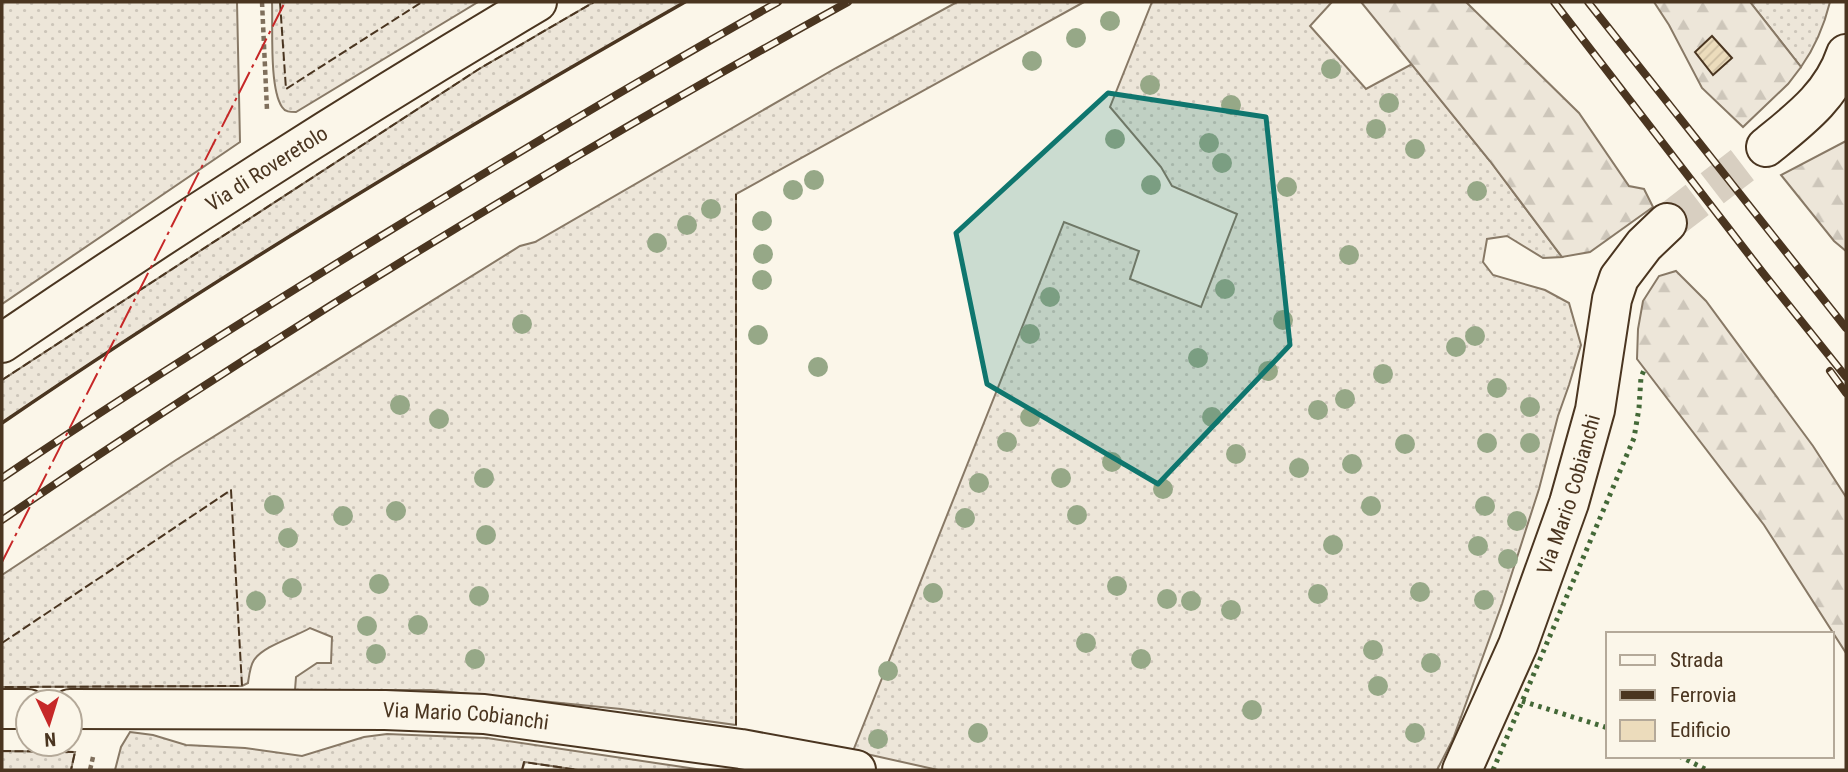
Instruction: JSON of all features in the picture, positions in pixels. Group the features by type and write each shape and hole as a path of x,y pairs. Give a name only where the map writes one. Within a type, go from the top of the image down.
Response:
{"street":[{"name":"Via di Roveretolo","path":"2,343 270,167 537,2"},
{"path":"1766,147 1821,100 1833,84 1846,54"},
{"name":"Via Mario Cobianchi","path":"1461,770 1518,645 1569,503 1595,410 1612,299 1619,278 1644,245 1667,223"},
{"name":"Via Mario Cobianchi","path":"84,709 371,710 484,714 741,749 856,770"}],"path":[{"path":"262,2 270,167"}],"highlighted area":[{"path":"1108,93 1266,117 1290,345 1158,484 987,384 956,233"}],"green space":[{"path":"2,2 237,2 240,142 2,304"},
{"path":"272,2 478,2 296,112 283,109 275,86"},
{"path":"594,2 685,2 339,205 169,312 2,423 2,380 479,69"},
{"path":"957,2 1084,2 736,194 736,725 621,709 431,690 295,690 296,677 317,663 331,663 332,637 310,628 258,655 252,665 248,683 242,686 2,687 2,575 176,460 520,246 535,242 836,68"},
{"path":"1152,2 1332,2 1310,26 1366,89 1412,64 1562,257 1543,258 1507,236 1487,239 1483,262 1493,275 1545,290 1569,303 1581,345 1502,604 1453,739 1437,770 938,770 853,751 1064,222 1139,251 1130,279 1201,307 1237,214 1172,186 1161,167 1110,107"},
{"path":"1361,2 1466,2 1579,113 1629,186 1644,189 1653,207 1590,252 1562,257 1490,161"},
{"path":"1654,2 1750,2 1801,67 1788,84 1743,127 1702,88"},
{"path":"1750,2 1830,2 1819,36 1801,67"},
{"path":"1846,141 1846,251 1834,241 1781,175"},
{"path":"1676,271 1706,301 1813,446 1846,497 1846,653 1764,525 1637,359 1643,301 1659,276"},
{"path":"130,732 153,735 186,745 245,748 302,756 364,737 387,734 487,738 703,770 578,770 525,762 522,770 115,770 121,747"},
{"path":"2,751 14,751 14,758 74,758 71,770 2,770"}],"building":[{"path":"1712,36 1732,58 1713,75 1695,52"}],"tunnel":[{"path":"1667,223 1766,147"}],"railway":[{"path":"2,478 143,385 381,236 578,117 778,2"},
{"path":"2,520 209,383 419,251 632,124 848,2"},
{"path":"1554,2 1846,377"},
{"path":"1588,2 1846,328"},
{"path":"1830,371 1846,393"}],"hedge":[{"path":"1493,770 1634,438 1641,377 1645,368"},
{"path":"1522,701 1606,727"},
{"path":"1683,758 1707,770"}],"fence":[{"path":"280,2 286,89 422,2"},
{"path":"2,380 479,69 594,2"},
{"path":"736,194 736,725"},
{"path":"2,643 231,490 242,686 2,687"},
{"path":"2,751 75,752 71,770"},
{"path":"522,770 524,762 578,770"}],"wall":[{"path":"2,423 169,312 339,205 685,2"}],"power":[{"path":"2,562 285,2"}]}
